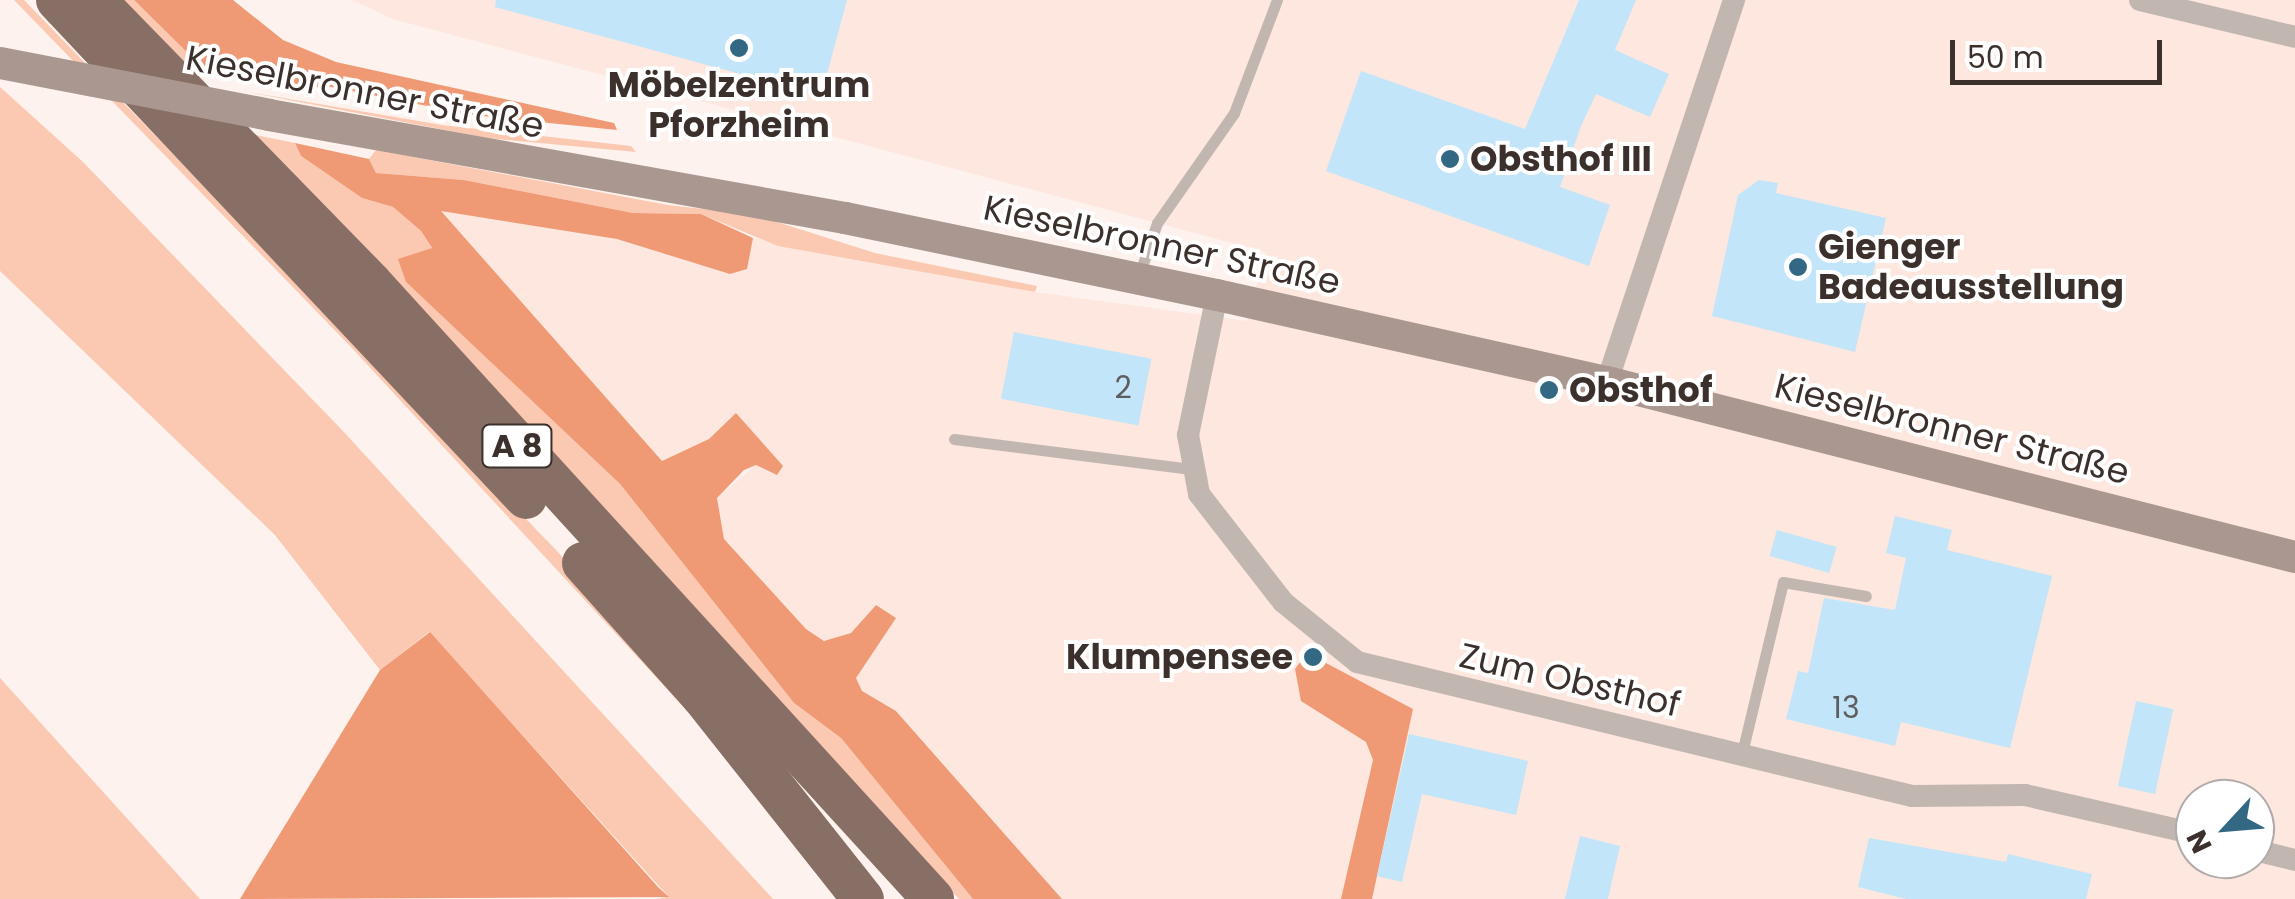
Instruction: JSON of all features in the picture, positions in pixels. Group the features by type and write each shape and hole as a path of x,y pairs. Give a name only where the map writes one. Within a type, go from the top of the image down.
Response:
{"highway":[{"name":"A 8","path":"57,0 524,496 702,696 863,899"},
{"name":"A 8","path":"96,0 371,283 932,899"}],"street":[{"path":"1607,382 1734,0"},
{"path":"2140,0 2295,37"},
{"name":"Kieselbronner Straße","path":"0,64 845,218 1217,296 1607,382 2295,558"},
{"name":"Zum Obsthof","path":"1217,296 1192,394 1191,468 1211,514 1283,602 1357,662 1912,796 2060,800 2175,829"}],"lane":[{"path":"1138,280 1158,223 1234,114 1277,0"},
{"path":"954,439 1191,468"},
{"path":"1742,757 1783,582 1866,596"}],"shaded area":[{"path":"14,0 24,0 556,550 723,738 716,742 351,347"},
{"path":"120,0 134,0 208,73 188,70"},
{"path":"134,0 233,0 283,40 336,62 614,123 617,130 473,115 326,86 298,90 208,73"},
{"path":"352,0 2295,0 2295,899 1062,899 897,711 862,691 855,678 895,618 875,605 851,633 825,641 806,629 724,539 717,498 756,465 736,414 709,439 662,461 439,210 750,252 753,238 1035,292 1247,321 1266,252 393,19"},
{"path":"0,87 83,162 342,430 773,899 660,899 668,896 429,632 380,670 275,535 0,271"},
{"path":"248,92 442,125 631,146 636,152 487,138"},
{"path":"250,134 295,143 301,156 362,198 393,207 421,231 432,248 408,258 406,282 620,484 794,703 841,738 973,899 959,899"},
{"path":"295,143 369,159 376,173 464,180 633,213 701,214 753,238 747,269 730,274 617,239 441,211 662,461 709,439 736,413 783,466 777,475 756,465 744,470 717,498 724,539 806,629 824,641 851,633 876,605 896,618 856,678 862,691 896,711 1062,899 973,899 841,738 794,703 620,484 406,282 398,259 432,248 421,231 393,207 362,198 301,156"},
{"path":"376,150 668,205 755,215 875,253 1037,286 1035,292 778,246 701,214 633,213 464,180 376,173 369,159"},
{"path":"430,632 669,897 240,899 380,670"},
{"path":"1307,653 1413,709 1372,899 1341,899 1373,760 1366,742 1301,701 1295,669"},
{"path":"0,678 200,899 0,899"}],"building":[{"name":"Möbelzentrum Pforzheim","path":"496,0 847,0 821,96 495,7"},
{"name":"Obsthof III","path":"1579,0 1636,0 1615,50 1669,74 1650,117 1596,94 1581,126 1560,187 1610,205 1589,266 1326,171 1361,71 1525,129"},
{"name":"Gienger Badeausstellung","path":"1759,180 1778,183 1776,193 1886,218 1855,352 1712,316 1738,195"},
{"path":"1014,332 1151,359 1138,425 1001,399"},
{"path":"1895,516 1952,530 1947,550 2052,576 2010,748 1901,722 1895,746 1786,719 1798,671 1808,673 1824,598 1895,610 1906,558 1886,553"},
{"path":"1777,530 1837,547 1829,573 1770,556"},
{"path":"2136,701 2173,709 2155,794 2118,786"},
{"path":"1409,734 1528,761 1516,815 1422,794 1402,882 1377,876"},
{"path":"1580,836 1620,846 1608,899 1565,899"},
{"path":"1869,838 2006,862 2008,854 2092,874 2086,899 1906,899 1858,887"}],"place":[{"name":"Möbelzentrum Pforzheim","path":"739,48"},
{"name":"Obsthof III","path":"1450,159"},
{"name":"Gienger Badeausstellung","path":"1798,267"},
{"name":"Obsthof","path":"1549,390"},
{"name":"Klumpensee","path":"1313,657"}]}
